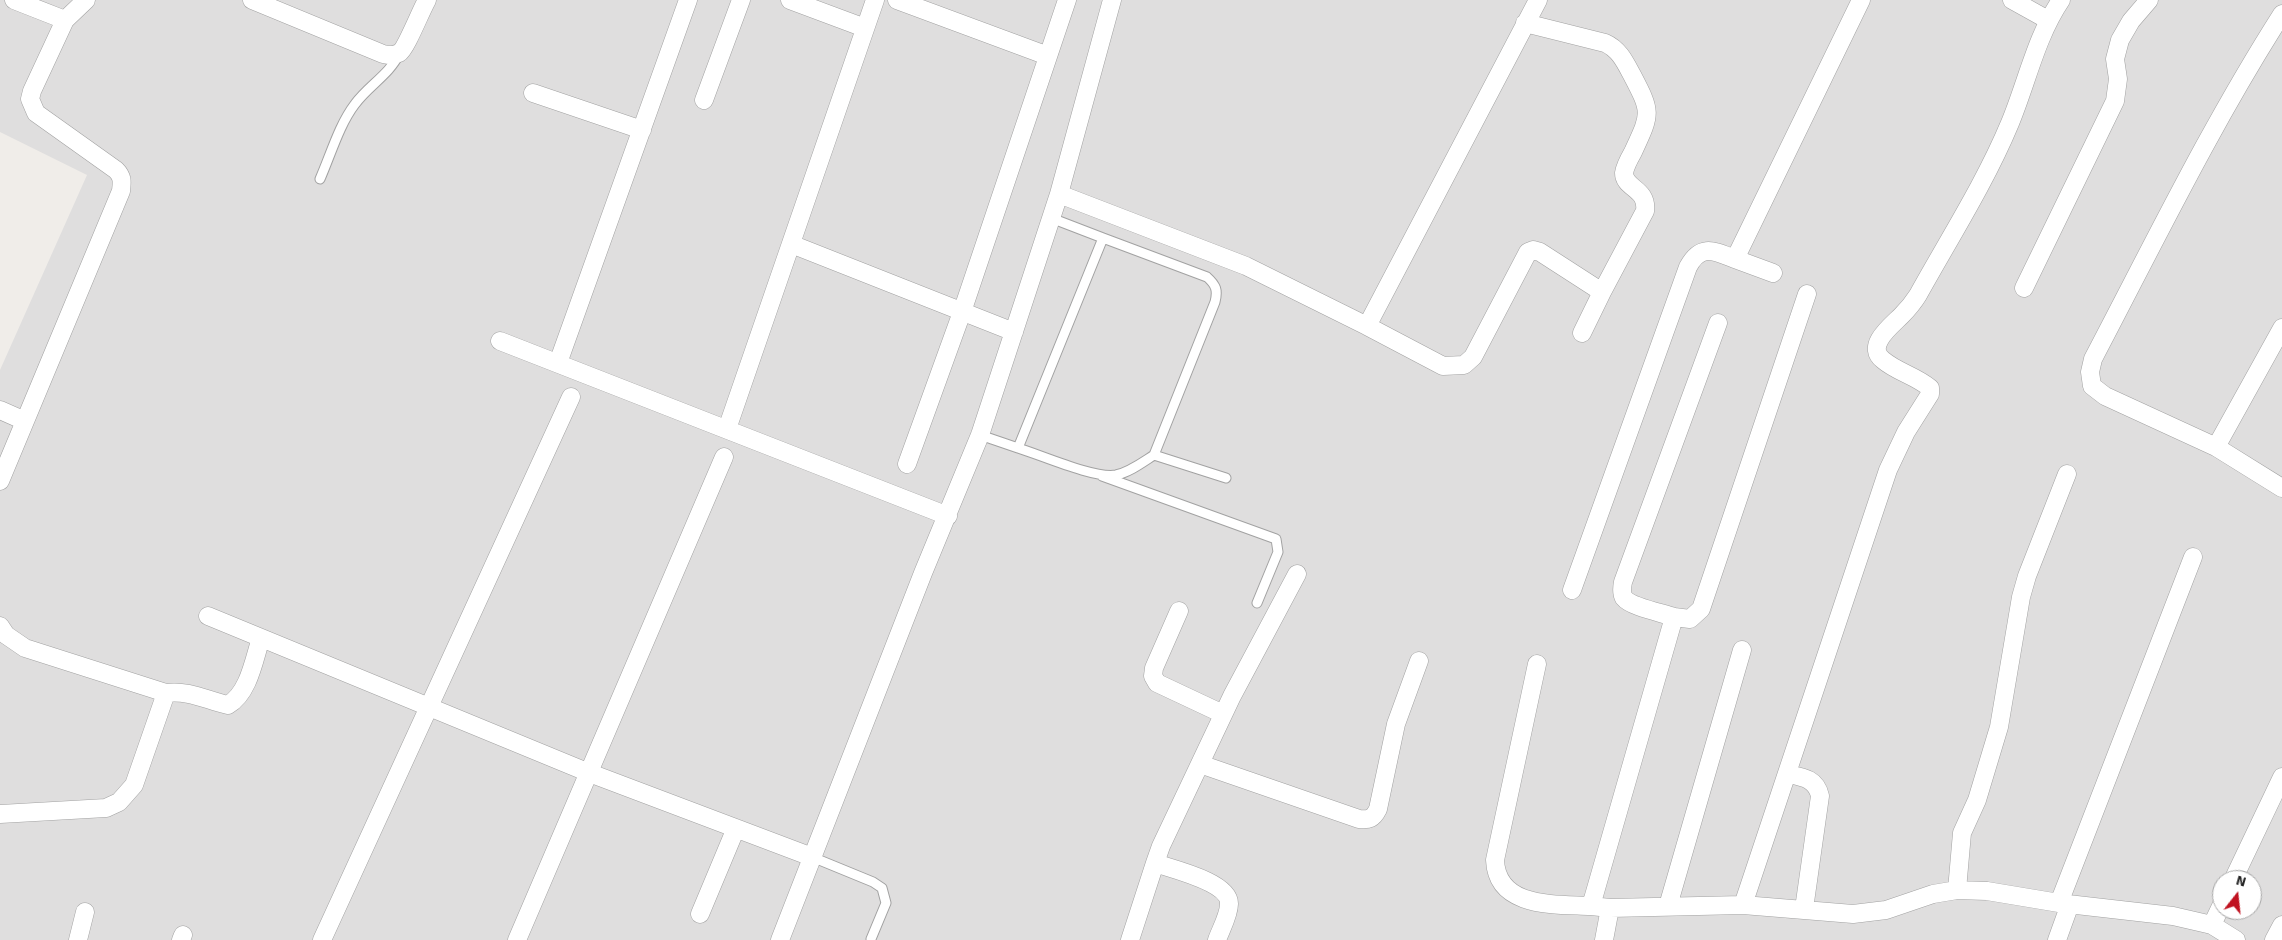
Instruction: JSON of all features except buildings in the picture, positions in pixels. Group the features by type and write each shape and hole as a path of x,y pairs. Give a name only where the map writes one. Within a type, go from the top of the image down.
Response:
{"street":[{"path":"14,0 65,20"},
{"path":"0,481 117,200 122,183 121,175 116,170 36,113 32,106 32,91 65,20 86,0"},
{"path":"252,0 383,54 390,55 400,52 405,46 427,0"},
{"path":"558,363 688,0"},
{"path":"704,100 742,0"},
{"path":"790,0 866,28"},
{"path":"727,430 875,0"},
{"path":"897,0 1048,56"},
{"path":"907,464 962,312 1067,0"},
{"path":"780,940 923,573 980,435 1059,194 1112,0"},
{"path":"1367,326 1538,0"},
{"path":"1735,259 1860,0"},
{"path":"2012,0 2048,20"},
{"path":"1743,905 1888,470 1906,432 1930,394 1930,388 1923,382 1882,360 1878,352 1878,344 1882,335 1918,295 1994,158 2010,123 2048,20 2061,0"},
{"path":"2024,288 2115,101 2118,80 2116,59 2120,40 2149,0"},
{"path":"2282,14 2243,75 2221,115 2093,359 2090,372 2092,386 2105,396 2216,447 2282,488"},
{"path":"1525,23 1612,46 1622,57 1647,103 1647,119 1626,166 1624,175 1626,181 1641,193 1646,201 1645,211 1582,333"},
{"path":"534,93 642,130"},
{"path":"1059,194 1246,266 1443,366 1456,367 1464,365 1473,357 1524,258 1533,250 1540,252 1602,292"},
{"path":"791,244 1014,332"},
{"path":"1572,590 1688,267 1694,256 1701,251 1715,251 1773,273"},
{"path":"1718,323 1623,582 1622,591 1624,598 1628,601 1674,617 1690,619 1701,609 1807,294"},
{"path":"2216,447 2282,328"},
{"path":"500,341 948,516"},
{"path":"322,940 571,397"},
{"path":"0,410 25,421"},
{"path":"516,940 724,457"},
{"path":"1957,890 1962,833 1977,800 1999,727 2021,597 2027,576 2067,474"},
{"path":"2057,940 2064,903 2192,557"},
{"path":"1130,940 1155,863 1200,764 1223,714 1297,574"},
{"path":"1179,611 1154,668 1153,676 1157,683 1223,714"},
{"path":"208,616 587,772 812,857"},
{"path":"1591,906 1674,617"},
{"path":"0,626 6,635 25,648 166,693 181,691 192,693 228,705 243,692 261,638"},
{"path":"1668,906 1742,650"},
{"path":"1200,764 1359,819 1368,820 1375,816 1378,809 1396,724 1419,661"},
{"path":"1537,664 1496,860 1496,874 1504,886 1522,899 1538,903 1610,908 1743,905 1853,914 1878,911 1933,894 1957,890 1987,891 2064,903 2173,916 2212,925 2236,940"},
{"path":"0,814 106,808 119,802 134,785 166,693"},
{"path":"1786,774 1807,778 1818,788 1820,796 1804,909"},
{"path":"2238,870 2282,777"},
{"path":"700,914 736,828"},
{"path":"1155,863 1211,883 1228,895 1230,904 1217,940"},
{"path":"1604,940 1610,908"},
{"path":"78,940 85,912"},
{"path":"2212,925 2214,920"},
{"path":"2274,940 2282,925"}],"lane":[{"path":"320,179 344,122 354,106 364,93 389,70 400,52"},
{"path":"1051,218 1207,277 1214,283 1218,292 1154,455 1129,470 1116,475 1102,476"},
{"path":"1018,448 1103,238"},
{"path":"980,435 1102,476 1276,539 1278,552 1258,603"},
{"path":"1154,455 1226,478"},
{"path":"812,857 873,882 882,888 886,903 871,939"}],"shaded area":[{"path":"0,0 2282,0 2282,940 0,940 0,370 87,175 0,132"}]}
